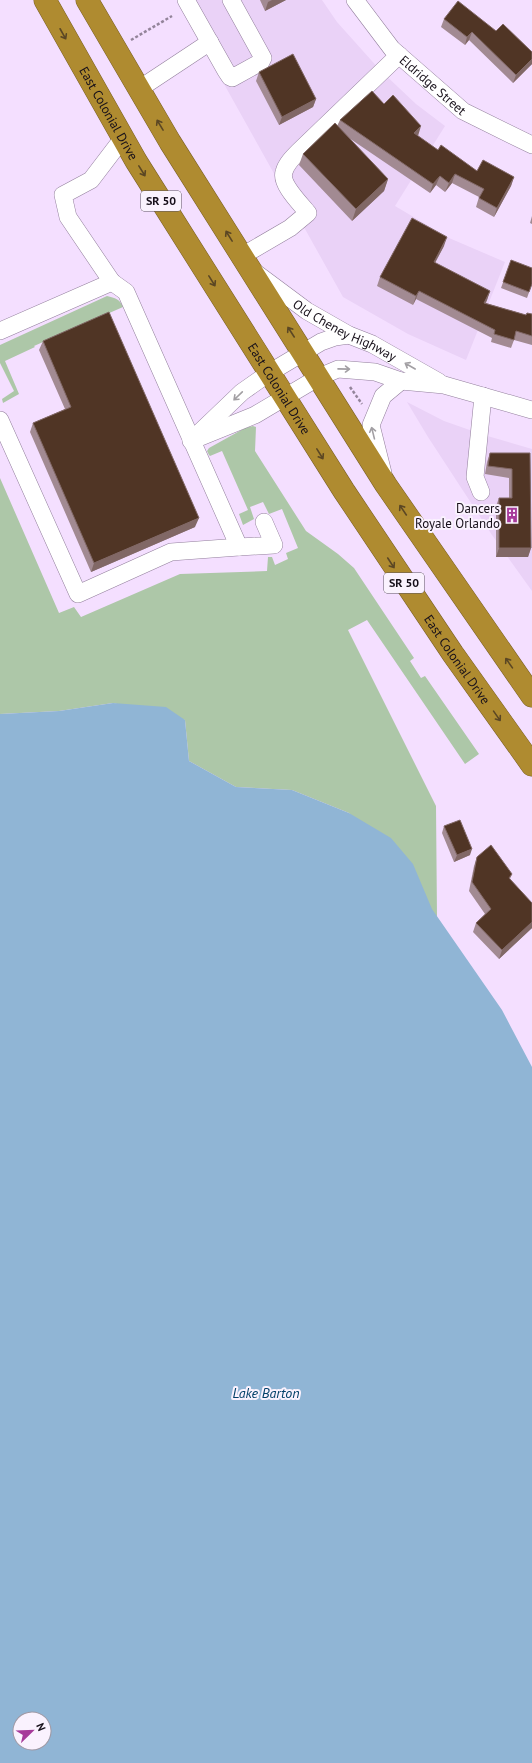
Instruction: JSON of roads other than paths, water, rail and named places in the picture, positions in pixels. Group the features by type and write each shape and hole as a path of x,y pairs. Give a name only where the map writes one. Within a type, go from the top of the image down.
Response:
{"highway":[{"name":"East Colonial Drive","path":"45,0 123,138 284,397 399,575 532,765"},
{"name":"SR 50","path":"87,0 139,90 386,485 532,696"}],"street":[{"path":"186,0 230,77 232,78 261,62 263,58 231,0"},
{"name":"Eldridge Street","path":"355,0 392,48 463,111 532,145"},
{"path":"139,90 210,42"},
{"path":"246,262 308,213 283,179 283,173 298,151 399,54"},
{"path":"123,138 91,180 63,195 68,216 112,282 126,292 239,547"},
{"name":"Old Cheney Highway","path":"246,262 306,311 349,335 372,344 444,385"},
{"path":"0,331 112,282"},
{"path":"192,441 242,392 269,373 321,342 335,337 349,335"},
{"name":"Old Cheney Highway","path":"192,441 255,415 319,377 338,369 375,372 401,381 444,385 532,410"},
{"path":"386,485 371,425 383,396 401,381"},
{"path":"481,492 475,477 482,396"},
{"path":"0,420 78,594 171,552 274,545 264,522"}],"water":[{"name":"Lake Barton","path":"113,703 166,707 185,720 189,761 236,787 292,790 349,813 391,838 413,864 432,909 502,1010 532,1067 532,1763 0,1763 0,714 59,711"}],"place":[{"name":"Dancers Royale Orlando","path":"512,515"}]}
